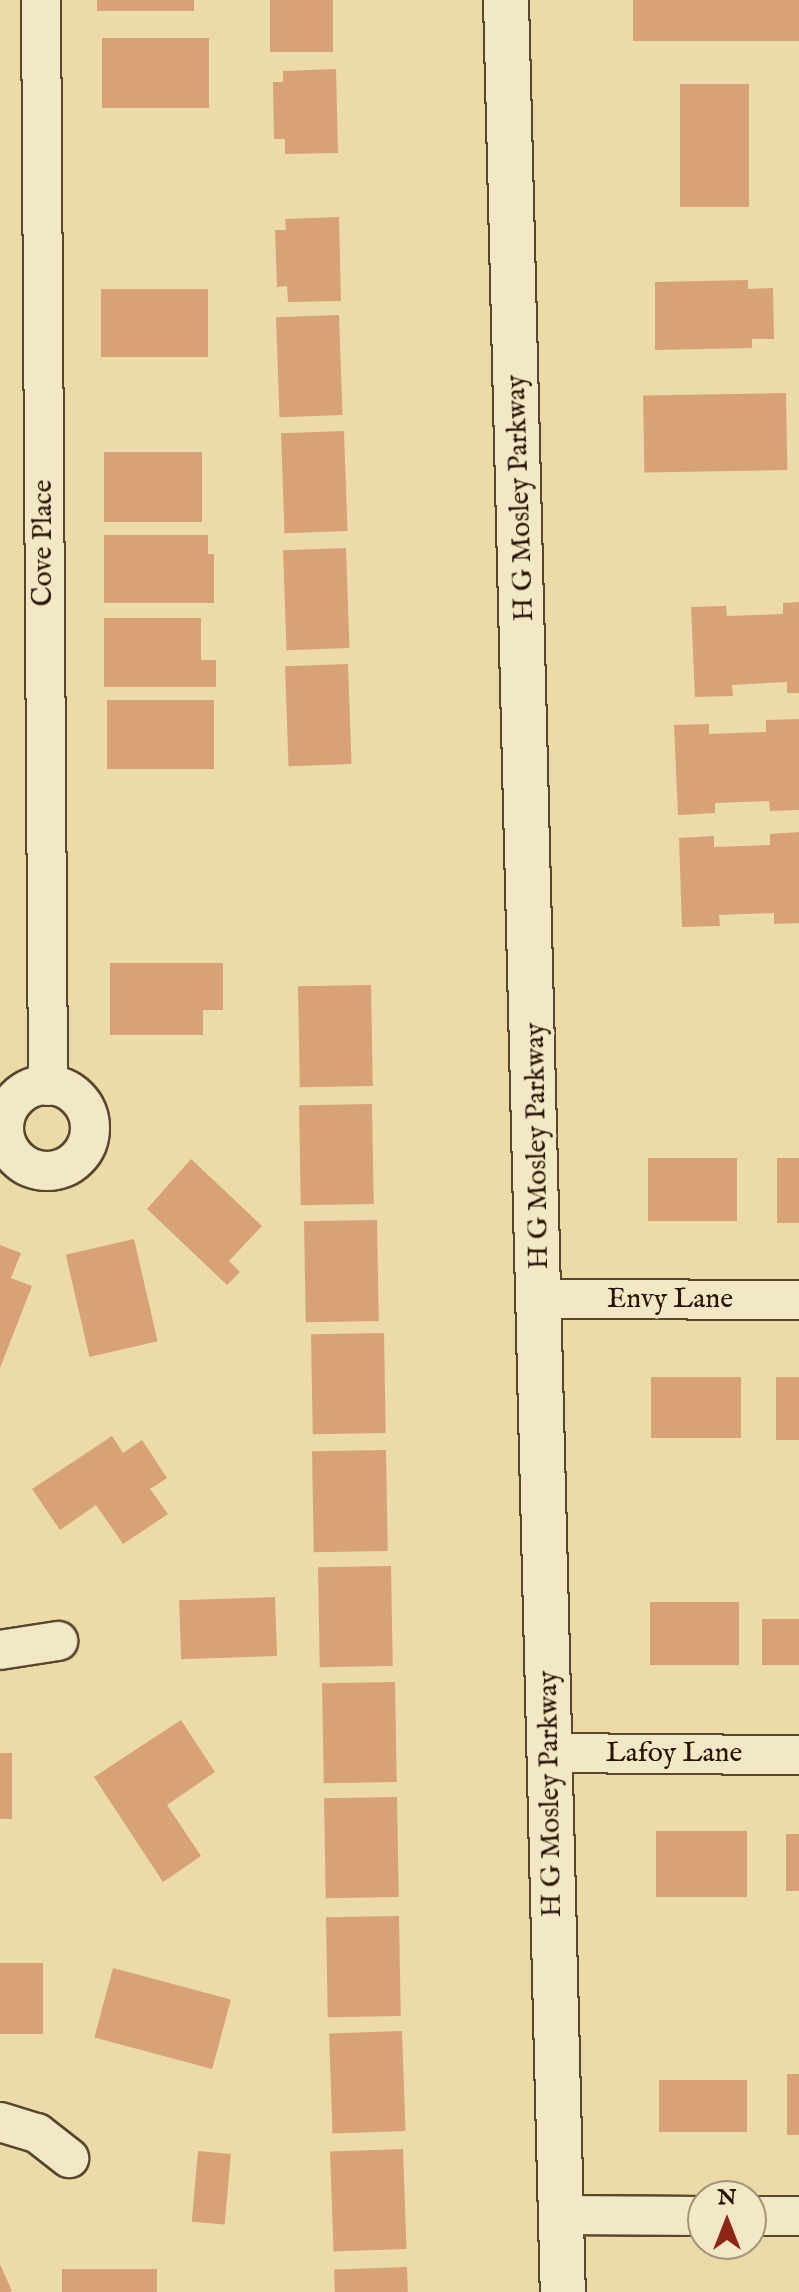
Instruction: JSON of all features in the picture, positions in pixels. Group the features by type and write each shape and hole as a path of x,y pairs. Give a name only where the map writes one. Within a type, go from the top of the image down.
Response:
{"main road":[{"name":"H G Mosley Parkway","path":"506,0 541,1299 563,2292"}],"street":[{"name":"Cove Place","path":"41,0 48,1086"},
{"name":"Envy Lane","path":"541,1299 799,1300"},
{"path":"0,1650 58,1641"},
{"name":"Lafoy Lane","path":"550,1753 799,1755"},
{"path":"0,2122 37,2133 69,2158"},
{"path":"561,2215 687,2216"},
{"path":"767,2216 799,2216"}],"building":[{"path":"97,0 194,0 194,11 97,11"},
{"path":"270,0 333,0 333,52 270,52"},
{"path":"633,0 799,0 799,41 633,41"},
{"path":"102,38 209,38 209,108 102,108"},
{"path":"336,69 338,153 285,154 285,139 274,139 273,82 283,82 283,71"},
{"path":"680,84 749,84 749,207 680,207"},
{"path":"339,217 341,301 288,302 287,286 277,287 275,230 286,230 285,219"},
{"path":"748,280 748,289 773,288 774,339 752,339 752,348 655,350 655,282"},
{"path":"101,289 208,289 208,357 101,357"},
{"path":"339,315 342,415 280,417 276,317"},
{"path":"786,393 787,470 644,472 643,395"},
{"path":"344,431 347,531 285,533 281,433"},
{"path":"104,452 202,452 202,522 104,522"},
{"path":"104,535 208,535 208,554 214,554 214,603 104,603"},
{"path":"346,548 349,648 287,650 283,550"},
{"path":"799,602 799,693 787,693 787,682 732,685 733,696 695,697 691,607 726,606 727,616 783,614 783,603"},
{"path":"104,618 201,618 201,660 216,660 216,687 104,687"},
{"path":"348,664 351,764 289,766 285,666"},
{"path":"107,700 214,700 214,769 107,769"},
{"path":"799,719 799,810 770,811 769,801 715,803 715,813 678,815 674,725 709,724 709,734 766,732 766,720"},
{"path":"799,832 799,923 774,924 774,913 719,915 720,926 682,927 679,838 714,836 714,847 770,845 770,834"},
{"path":"110,963 223,963 223,1010 203,1010 203,1035 110,1035"},
{"path":"371,985 373,1086 300,1087 298,986"},
{"path":"372,1104 374,1204 301,1205 299,1105"},
{"path":"648,1158 737,1158 737,1221 648,1221"},
{"path":"777,1158 799,1158 799,1223 777,1223"},
{"path":"191,1159 262,1226 229,1261 240,1272 227,1285 147,1209"},
{"path":"377,1220 379,1321 306,1322 304,1221"},
{"path":"134,1239 158,1341 89,1357 66,1255"},
{"path":"0,1245 21,1253 11,1278 32,1286 0,1368"},
{"path":"384,1333 386,1433 313,1434 311,1334"},
{"path":"651,1377 741,1377 741,1438 651,1438"},
{"path":"776,1377 799,1377 799,1440 776,1440"},
{"path":"112,1436 123,1453 142,1440 167,1478 150,1489 168,1514 123,1544 96,1505 60,1530 32,1489"},
{"path":"386,1450 388,1551 314,1552 312,1451"},
{"path":"391,1566 393,1666 320,1667 318,1567"},
{"path":"275,1597 277,1656 181,1659 179,1600"},
{"path":"650,1602 739,1602 739,1665 650,1665"},
{"path":"762,1619 799,1619 799,1665 762,1665"},
{"path":"395,1682 397,1782 324,1783 322,1683"},
{"path":"181,1720 215,1772 167,1805 201,1856 163,1882 94,1777"},
{"path":"0,1753 12,1753 12,1819 0,1819"},
{"path":"397,1797 399,1897 326,1898 324,1798"},
{"path":"656,1831 747,1831 747,1897 656,1897"},
{"path":"786,1834 799,1834 799,1891 786,1891"},
{"path":"399,1916 401,2016 328,2017 326,1917"},
{"path":"0,1963 43,1963 43,2034 0,2034"},
{"path":"113,1968 231,2000 212,2069 94,2038"},
{"path":"402,2031 405,2131 333,2133 329,2034"},
{"path":"787,2074 799,2074 799,2135 787,2135"},
{"path":"659,2080 747,2080 747,2132 659,2132"},
{"path":"403,2149 406,2249 334,2251 330,2152"},
{"path":"198,2151 231,2154 225,2225 192,2222"},
{"path":"0,2264 12,2291 0,2292"},
{"path":"407,2267 408,2292 335,2292 334,2270"},
{"path":"62,2269 157,2269 157,2292 62,2292"}]}
